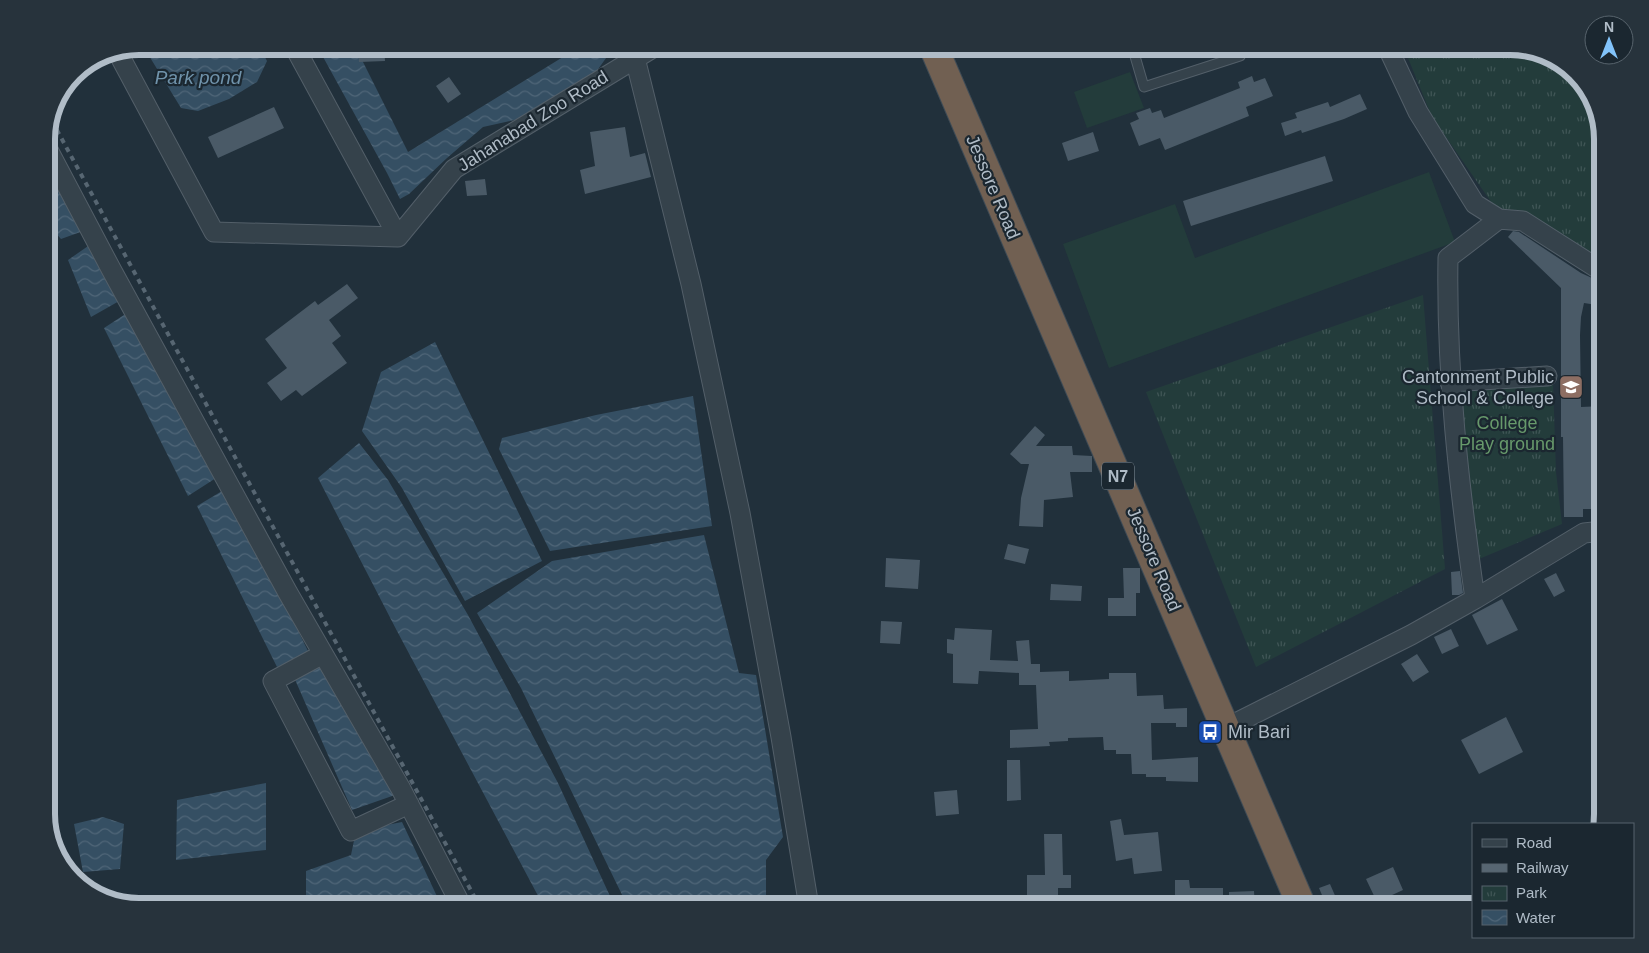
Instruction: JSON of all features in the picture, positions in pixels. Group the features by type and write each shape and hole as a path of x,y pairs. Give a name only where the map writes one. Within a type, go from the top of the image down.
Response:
{"highway":[{"name":"Jessore Road","path":"937,55 1298,898"}],"street":[{"path":"120,57 214,232 398,236 299,55"},
{"name":"Jahanabad Zoo Road","path":"398,236 454,168 626,55"},
{"path":"632,55 691,284 740,513 781,736 808,898"},
{"path":"1391,55 1418,112 1475,204 1498,219 1523,221 1594,266"},
{"path":"55,163 288,593 409,804 457,898"},
{"path":"1475,599 1463,514 1450,382 1447,310 1448,258 1498,219"},
{"path":"1450,382 1546,376"},
{"path":"1226,728 1411,635 1584,533 1594,532"},
{"path":"323,654 274,681 351,831 409,804"}],"lane":[{"path":"1135,55 1144,87 1240,55"}],"green space":[{"path":"1407,55 1521,56 1542,61 1561,72 1580,92 1590,112 1594,134 1594,259 1496,209 1432,117"},
{"path":"1130,72 1144,108 1087,128 1074,92"},
{"path":"1429,172 1455,242 1109,368 1063,244 1175,204 1195,258"},
{"path":"1423,295 1445,569 1256,667 1146,392"},
{"name":"College Play ground","path":"1553,383 1556,472 1562,524 1479,559 1456,386"}],"water":[{"name":"Park pond","path":"149,55 264,55 267,61 257,82 229,99 198,111 181,108"},
{"path":"322,55 360,55 408,152 566,55 608,55 596,72 523,118 483,127 409,194 400,199"},
{"path":"55,175 86,230 61,239 55,232"},
{"path":"91,244 121,300 91,317 68,260"},
{"path":"130,311 216,478 188,496 104,328"},
{"path":"435,342 542,561 465,601 402,488 362,431 381,372"},
{"path":"693,396 712,526 550,551 499,449 502,438 596,415"},
{"path":"359,443 388,480 468,615 558,783 611,898 539,898 318,478"},
{"path":"227,488 309,653 277,667 197,506"},
{"path":"704,535 739,673 756,675 783,837 766,860 766,898 624,898 521,688 477,613 552,561"},
{"path":"325,662 395,795 352,810 293,675"},
{"path":"266,783 266,850 176,860 177,800"},
{"path":"103,817 124,824 120,869 83,872 74,824"},
{"path":"402,822 438,898 306,898 306,871 351,855 356,831"}],"building":[{"path":"359,55 385,55 385,61 359,62"},
{"path":"1252,76 1254,82 1265,78 1273,96 1246,107 1249,116 1165,150 1160,138 1139,146 1130,123 1139,119 1136,113 1150,108 1152,113 1161,110 1164,118 1240,88 1238,82"},
{"path":"449,77 461,94 448,103 436,86"},
{"path":"1360,94 1367,109 1302,133 1301,130 1285,136 1281,123 1297,118 1295,113 1328,102 1330,107"},
{"path":"274,107 284,128 218,158 208,137"},
{"path":"625,127 630,157 645,153 651,177 585,194 580,170 595,166 590,132"},
{"path":"1093,132 1099,151 1068,161 1062,143"},
{"path":"1325,156 1333,181 1191,226 1183,201"},
{"path":"485,179 487,195 467,196 465,181"},
{"path":"1513,231 1519,232 1581,273 1594,279 1594,305 1584,303 1580,335 1581,407 1594,406 1594,509 1583,509 1583,517 1564,517 1563,437 1561,437 1561,288 1508,237"},
{"path":"347,284 358,298 329,320 341,336 332,343 347,363 302,396 296,390 281,401 267,383 287,368 265,339 315,301 318,305"},
{"path":"1035,426 1045,435 1036,446 1072,446 1073,455 1092,456 1092,472 1070,472 1073,497 1044,500 1043,527 1019,526 1021,498 1029,464 1021,464 1010,454"},
{"path":"1008,544 1029,549 1025,564 1004,559"},
{"path":"886,558 920,560 918,589 885,587"},
{"path":"1123,568 1140,568 1140,593 1136,593 1136,616 1108,616 1108,598 1124,598"},
{"path":"1460,571 1463,593 1452,595 1451,572"},
{"path":"1556,573 1565,591 1554,597 1544,579"},
{"path":"1051,584 1082,586 1081,601 1050,600"},
{"path":"1502,599 1518,630 1487,645 1472,615"},
{"path":"881,621 902,622 900,644 880,643"},
{"path":"955,628 992,630 990,660 1018,661 1016,641 1029,640 1031,664 1040,664 1040,672 1069,671 1069,681 1109,679 1109,673 1136,673 1137,696 1163,695 1164,709 1187,708 1187,727 1176,727 1176,723 1151,723 1152,760 1198,757 1198,782 1166,781 1166,777 1146,777 1146,774 1132,774 1131,754 1116,754 1116,750 1104,750 1103,737 1068,738 1068,741 1049,742 1050,746 1010,748 1010,730 1038,729 1036,685 1019,685 1019,673 979,671 978,684 953,683 953,654 947,653 947,639 954,640"},
{"path":"1451,629 1459,646 1442,654 1434,637"},
{"path":"1417,654 1429,672 1413,682 1401,664"},
{"path":"1506,717 1523,752 1479,774 1461,740"},
{"path":"1007,760 1020,760 1021,800 1007,801"},
{"path":"957,790 959,814 936,816 934,792"},
{"path":"1121,819 1124,835 1158,832 1162,871 1134,874 1132,858 1116,861 1110,821"},
{"path":"1044,834 1062,834 1063,875 1071,875 1071,888 1058,888 1058,898 979,898 979,896 1027,895 1027,875 1045,875"},
{"path":"1393,867 1403,890 1386,898 1375,898 1366,879"},
{"path":"1175,880 1189,880 1190,888 1223,888 1223,898 1175,898"},
{"path":"1330,884 1336,898 1323,898 1319,888"},
{"path":"1254,891 1254,898 1229,898 1229,892"}],"railway":[{"path":"56,128 475,898"}],"place":[{"name":"Cantonment Public School & College","path":"1571,387"},
{"name":"Mir Bari","path":"1210,732"}]}
